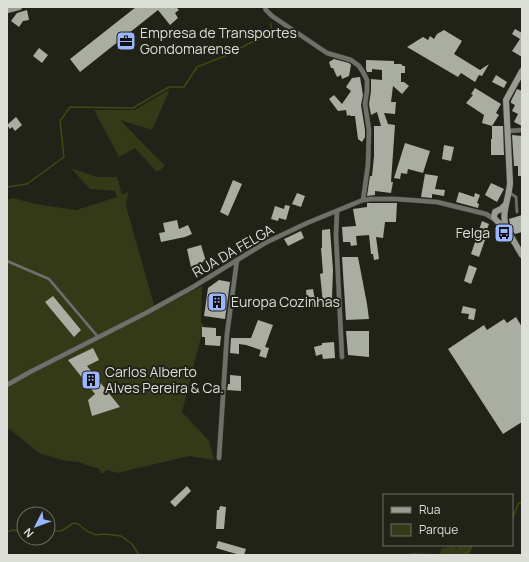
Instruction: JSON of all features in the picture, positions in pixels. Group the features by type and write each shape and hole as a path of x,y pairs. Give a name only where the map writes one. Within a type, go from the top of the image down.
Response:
{"street":[{"path":"7,10 18,7"},
{"path":"265,7 272,16 327,54 351,60 364,72 367,80 365,104 369,130 368,165 363,200"},
{"path":"522,71 506,100 510,192 508,200 499,216 504,222 522,255"},
{"path":"508,131 522,130"},
{"name":"RUA DA FELGA","path":"7,384 146,313 193,287 265,243 307,223 363,200 403,199 437,202 499,216"},
{"path":"337,211 336,235 342,357"},
{"path":"219,458 227,334 237,260"}],"lane":[{"path":"510,192 516,197 517,212"},
{"path":"7,261 49,279 98,337"}],"green space":[{"path":"170,89 152,130 120,120 165,166 157,172 135,148 119,157 94,110 135,110"},
{"path":"71,168 97,177 117,177 122,195 128,192 126,206 154,306 159,309 202,286 201,323 204,325 182,412 209,441 214,460 189,456 117,473 107,470 102,474 98,468 79,462 61,460 39,453 10,429 7,429 7,200 13,198 35,204 76,210 117,197 115,191 90,189"},
{"path":"450,546 454,546 457,549 458,546 472,546 469,555 440,555 441,549"}],"building":[{"path":"136,7 176,7 179,10 175,13 178,18 170,25 158,10 80,72 70,59"},
{"path":"27,10 29,20 23,21 19,27 11,21 17,13"},
{"path":"515,29 522,33 522,57 512,51 520,39 512,34"},
{"path":"444,30 462,41 454,54 480,70 489,64 482,76 479,75 475,82 461,73 458,77 407,47 423,37 428,40 430,36 434,39 437,34"},
{"path":"39,48 48,55 42,63 33,56"},
{"path":"334,59 349,63 351,65 349,76 342,79 341,75 337,77 329,62"},
{"path":"366,60 394,61 394,64 401,64 405,66 405,73 401,73 401,82 404,82 409,86 402,94 393,86 391,102 396,102 395,114 384,113 388,124 395,125 391,182 393,182 391,193 375,191 375,195 367,196 370,176 372,176 374,156 374,126 381,126 377,112 371,115 369,104 371,79 382,80 382,70 372,69 372,72 367,72"},
{"path":"496,75 507,82 504,88 492,82"},
{"path":"360,77 363,95 361,105 365,130 365,137 362,142 358,139 355,116 347,116 346,110 338,111 329,99 334,95 342,104 351,91 346,87 352,78"},
{"path":"475,88 501,104 496,113 499,115 492,126 482,123 484,115 466,103 473,95 471,94"},
{"path":"517,89 522,91 522,126 514,122 518,114 512,111 515,105 511,103 511,101"},
{"path":"16,117 22,125 15,131 12,127 10,129 7,125"},
{"path":"492,126 503,126 504,155 491,155"},
{"path":"512,135 522,136 522,176 518,176 518,166 514,166"},
{"path":"405,143 430,151 423,173 408,169 407,174 401,173 400,179 394,178"},
{"path":"444,145 454,147 451,161 442,159"},
{"path":"425,174 438,176 435,189 445,190 444,196 432,194 432,198 421,197"},
{"path":"233,180 242,184 228,216 220,212"},
{"path":"491,183 504,189 497,202 485,195"},
{"path":"459,192 474,197 475,193 480,195 477,203 479,204 478,208 456,202"},
{"path":"297,193 305,196 301,207 292,204"},
{"path":"367,203 397,203 396,222 385,222 383,238 376,237 379,259 374,260 373,254 371,254 369,235 356,236 357,245 351,246 350,242 343,242 342,227 356,226 353,209 367,207"},
{"path":"285,205 290,206 286,220 279,218 278,221 271,219 275,206 284,209"},
{"path":"522,215 522,232 515,234 511,229 509,219"},
{"path":"177,220 179,229 188,225 192,234 161,242 159,233 165,232 163,223"},
{"path":"482,221 489,224 486,232 490,233 488,238 486,237 479,257 471,254"},
{"path":"330,229 333,270 332,298 330,298 330,302 323,303 320,274 323,273 321,248 322,230"},
{"path":"301,231 304,238 288,246 284,239"},
{"path":"201,245 206,261 202,262 204,270 192,272 187,249"},
{"path":"342,257 358,257 369,319 346,320"},
{"path":"469,265 477,268 471,284 464,281"},
{"name":"Europa Cozinhas","path":"219,280 230,282 225,319 204,316 208,288"},
{"path":"313,289 316,306 310,307 309,301 307,301 306,290"},
{"path":"53,296 81,330 74,337 45,302"},
{"path":"463,306 476,309 474,320 468,319 469,314 461,313"},
{"path":"516,317 522,327 522,422 503,434 448,349 484,325 487,330 504,319 507,323"},
{"path":"258,320 273,325 265,347 269,348 266,358 259,356 261,350 239,344 239,354 230,353 231,338 251,338"},
{"path":"202,327 216,328 216,336 221,336 220,346 205,345 205,337 202,337"},
{"path":"346,331 369,331 369,357 348,355"},
{"path":"334,342 335,358 323,359 322,354 316,356 314,347 322,345 322,343"},
{"name":"Carlos Alberto Alves Pereira & Ca.","path":"93,348 99,360 87,366 120,407 92,416 88,400 95,394 68,360"},
{"path":"230,375 241,376 241,391 227,390 228,384 230,384"},
{"path":"187,486 191,491 175,507 170,502"},
{"path":"220,506 226,507 224,529 216,529 217,510 219,510"},
{"path":"218,541 246,549 244,555 216,548"}],"waterway":[{"path":"7,187 27,184 64,157 60,121 70,107 133,108 169,87 184,87 197,67 269,36 271,24"},
{"path":"513,517 518,504 522,502"},
{"path":"56,531 61,531 74,523 96,535 105,534 121,536 132,544 139,555"},
{"path":"7,532 16,531"},
{"path":"462,555 469,551 472,546"},
{"path":"406,555 436,555"}],"place":[{"name":"Empresa de Transportes Gondomarense","path":"126,41"},
{"name":"Felga","path":"504,233"},
{"name":"Europa Cozinhas","path":"217,302"},
{"name":"Carlos Alberto Alves Pereira & Ca.","path":"91,380"}]}
